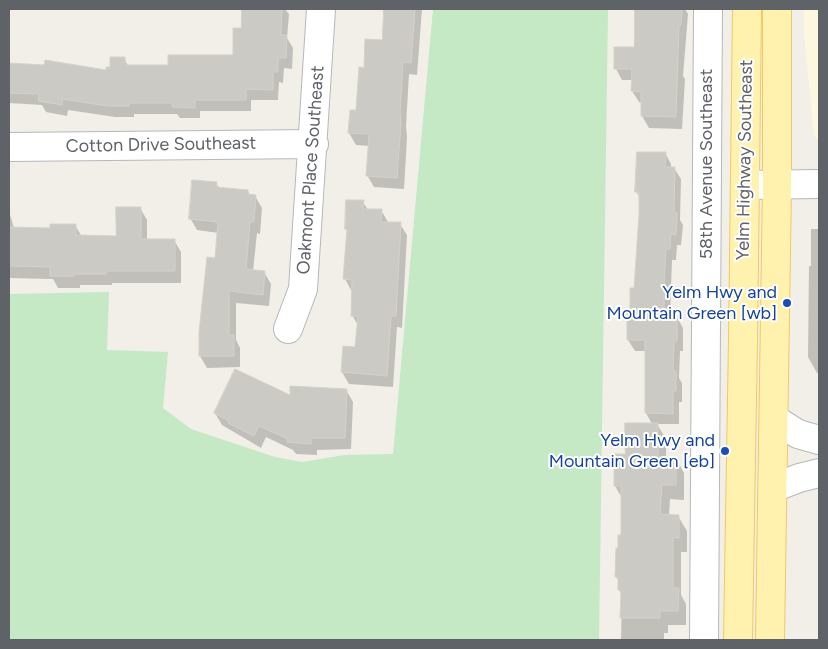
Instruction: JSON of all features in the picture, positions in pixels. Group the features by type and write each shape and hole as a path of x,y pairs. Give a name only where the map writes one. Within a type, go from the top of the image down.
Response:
{"main road":[{"name":"Yelm Highway Southeast","path":"738,640 741,365 746,185 747,9"},
{"name":"Yelm Highway Southeast","path":"770,640 777,185 777,9"}],"street":[{"name":"Oakmont Place Southeast","path":"288,329 304,288 321,9"},
{"name":"58th Avenue Southeast","path":"704,640 708,9"},
{"name":"Cotton Drive Southeast","path":"9,147 314,144"},
{"path":"746,185 819,184"},
{"path":"774,419 798,434 819,440"},
{"path":"773,488 813,473 819,473"}],"shaded area":[{"path":"804,9 819,9 819,140 814,136 804,35"}],"green space":[{"path":"433,9 608,9 599,640 9,640 9,294 109,292 107,350 168,352 163,408 191,429 275,457 302,462 344,455 393,454"}],"building":[{"path":"242,9 282,9 281,35 287,35 286,58 278,58 278,72 273,72 273,90 246,89 246,100 195,100 195,108 172,107 172,103 129,103 129,106 108,106 62,99 62,105 38,101 39,94 9,93 9,63 44,65 45,60 106,70 106,67 110,67 110,57 125,57 125,65 168,65 168,55 233,55 233,28 241,28"},
{"path":"384,9 415,9 411,63 403,62 397,178 366,176 369,134 348,133 350,110 356,110 359,67 364,68 365,39 382,40"},
{"path":"635,9 682,9 681,25 679,25 676,117 641,116 641,92 631,91 632,69 614,69 614,47 634,47"},
{"path":"637,152 666,152 665,167 675,167 674,212 677,213 676,235 671,234 670,249 666,249 664,285 664,316 677,316 677,341 674,341 673,371 676,371 676,391 673,391 673,414 645,413 645,340 627,340 627,310 630,311 630,288 634,288 639,215 639,192 635,192"},
{"path":"192,180 217,182 216,187 248,190 248,194 256,195 254,222 250,222 246,269 265,271 263,295 229,291 229,335 234,335 234,356 199,356 199,332 207,257 215,258 218,222 189,219"},
{"path":"346,200 364,200 363,209 382,209 381,222 401,222 396,316 391,316 387,376 341,372 343,346 355,347 358,316 351,316 352,280 343,279 347,229 345,229"},
{"path":"116,207 141,207 141,239 175,239 175,271 106,271 106,274 50,276 50,267 9,266 9,227 50,228 50,224 76,224 76,235 116,236"},
{"path":"235,369 290,395 290,386 347,389 345,438 311,438 311,444 287,442 288,439 259,426 254,436 228,423 229,421 214,413"},
{"path":"625,423 658,423 658,457 676,457 676,485 662,485 660,514 679,515 679,538 673,538 673,588 679,588 678,611 660,611 660,618 620,618 621,590 618,590 618,577 615,577 616,548 618,548 618,535 621,535 621,486 614,486 614,454 625,454"}],"place":[{"name":"Yelm Hwy and Mountain Green [wb]","path":"787,303"},
{"name":"Yelm Hwy and Mountain Green [eb]","path":"725,451"}]}
